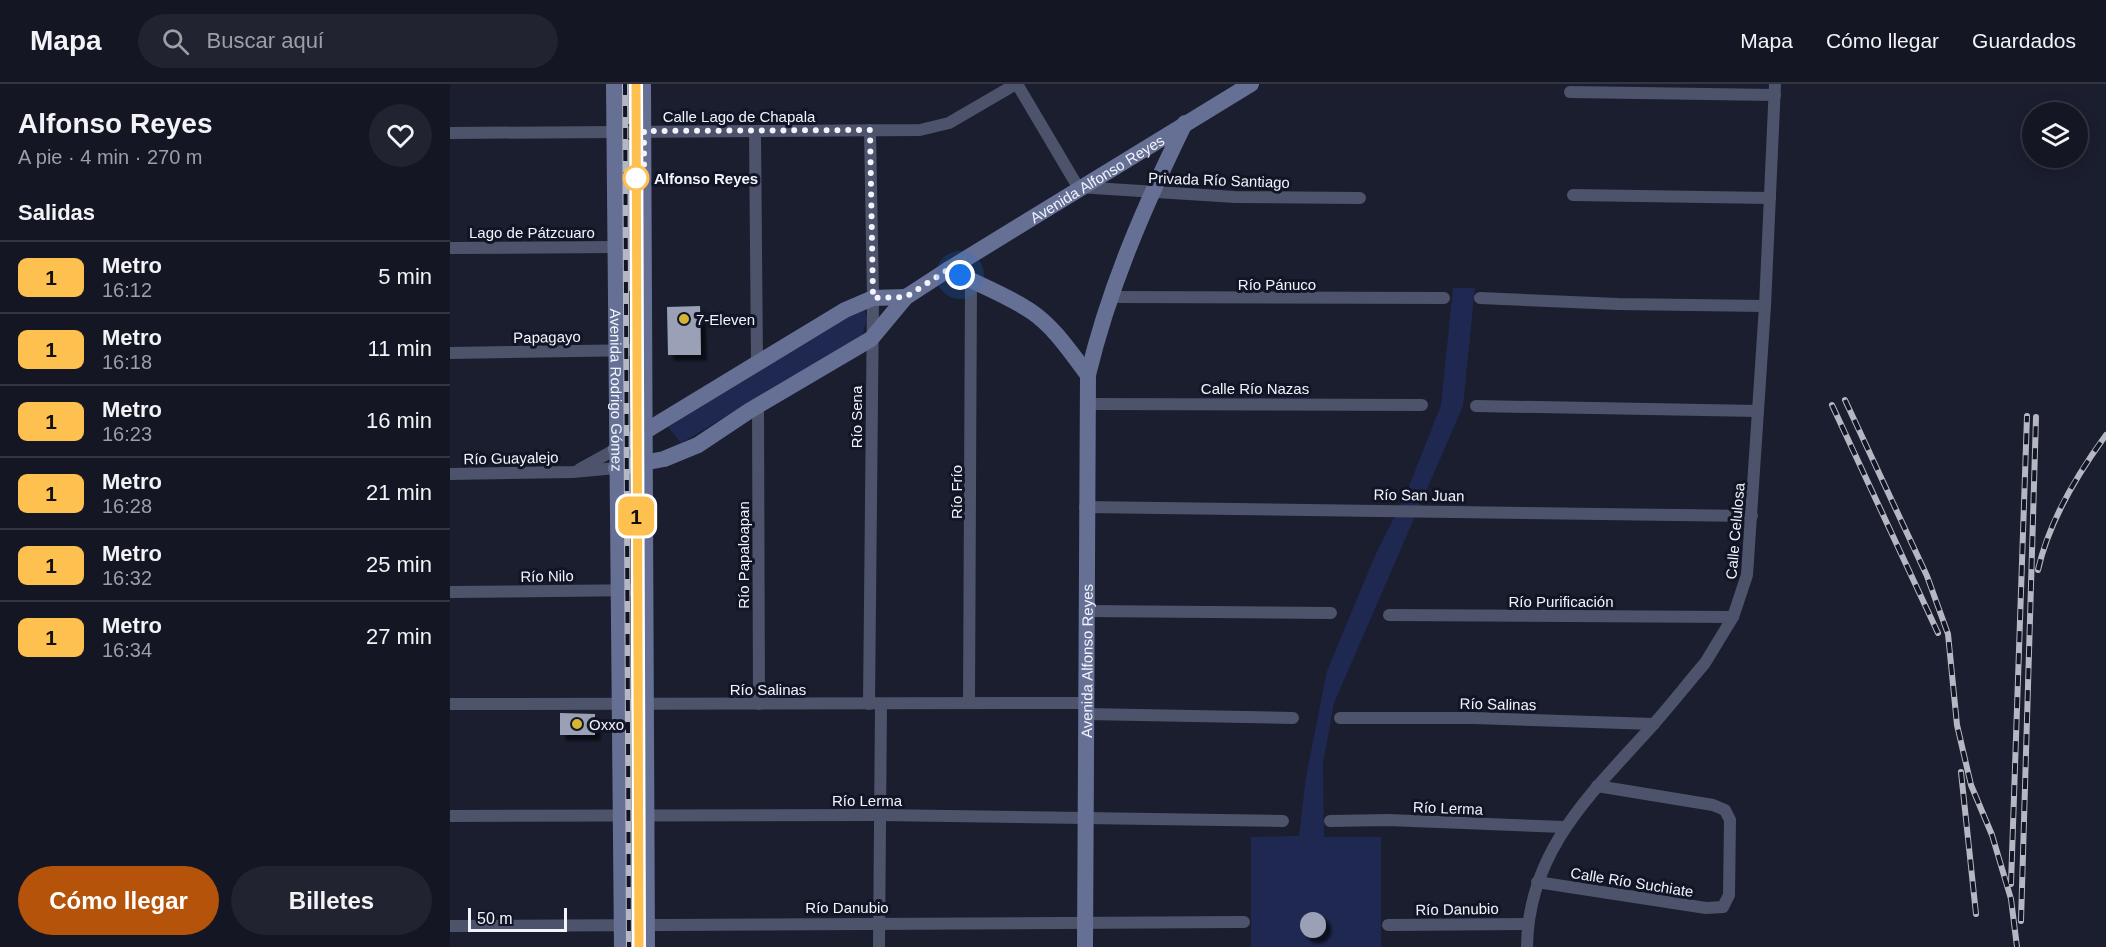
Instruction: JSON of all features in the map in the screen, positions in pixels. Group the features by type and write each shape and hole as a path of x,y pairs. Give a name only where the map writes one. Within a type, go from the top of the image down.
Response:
{"street":[{"name":"Avenida Rodrigo Gómez","path":"614,84 622,947"},
{"name":"Avenida Rodrigo Gómez","path":"643,84 647,947"},
{"name":"Calle Lago de Chapala","path":"450,133 935,128 1017,84"},
{"path":"1017,84 1078,187"},
{"name":"Avenida Alfonso Reyes","path":"906,297 1078,187 1251,84"},
{"path":"1570,92 1775,89"},
{"name":"Calle Celulosa","path":"1527,947 1527,924 1537,882 1564,827 1705,663 1733,617 1747,575 1765,306 1775,89"},
{"name":"Avenida Alfonso Reyes","path":"1085,947 1085,507 1088,375 1109,297 1151,193 1185,123"},
{"name":"Río Sena","path":"870,130 879,947"},
{"path":"755,131 757,362"},
{"name":"Privada Río Santiago","path":"1078,187 1236,197 1360,198"},
{"path":"1573,195 1770,198"},
{"name":"Lago de Pátzcuaro","path":"450,248 615,247"},
{"path":"949,269 1034,314 1066,347 1088,375"},
{"name":"Río Frío","path":"969,703 971,280"},
{"path":"616,449 845,310 873,298 906,297"},
{"path":"616,468 645,464 679,454 698,445 758,406 872,339 906,297"},
{"name":"Río Pánuco","path":"1109,297 1444,298"},
{"path":"1480,298 1618,304 1765,306"},
{"name":"Papagayo","path":"450,353 644,350"},
{"name":"Calle Río Nazas","path":"1087,404 1422,405"},
{"name":"Río Papaloapan","path":"758,406 759,704"},
{"path":"1476,406 1758,411"},
{"name":"Río Guayalejo","path":"573,472 616,449"},
{"name":"Río Guayalejo","path":"450,474 573,472 616,468"},
{"name":"Río San Juan","path":"1085,507 1752,516"},
{"name":"Río Nilo","path":"450,592 645,590"},
{"path":"1085,611 1330,613"},
{"name":"Río Purificación","path":"1389,615 1733,617"},
{"name":"Río Salinas","path":"450,704 969,703 1293,717"},
{"name":"Río Salinas","path":"1340,718 1474,718 1654,724"},
{"name":"Calle Río Suchiate","path":"1537,882 1706,908 1723,907 1730,895 1730,820 1725,810 1713,805 1597,786"},
{"name":"Río Lerma","path":"450,816 1084,816 1283,821"},
{"name":"Río Lerma","path":"1330,821 1388,820 1564,827"},
{"name":"Río Danubio","path":"450,926 878,922 1244,922"},
{"name":"Río Danubio","path":"1388,925 1527,924"}],"shaded area":[{"path":"1453,288 1475,288 1463,406 1334,703 1323,763 1324,837 1381,837 1381,947 1251,947 1251,837 1299,836 1306,777 1327,671 1374,558 1406,494 1441,405"},
{"path":"863,306 867,318 862,336 681,443 668,427"}],"building":[{"path":"624,84 633,84 633,124 625,124"},
{"path":"625,140 633,140 633,291 626,291"},
{"path":"700,306 701,355 668,355 667,307"},
{"name":"Oxxo","path":"560,713 595,714 595,735 560,735"},
{"path":"1313,912 1322,916 1326,925 1322,934 1313,938 1304,934 1300,925 1304,916"}],"railway":[{"path":"625,84 629,947"},
{"path":"636,84 640,947"},
{"path":"1845,400 1927,576 1948,634 1957,725 1971,785 1992,835 2011,899 2017,947"},
{"path":"1832,405 1938,633"},
{"path":"2011,884 2027,416"},
{"path":"2021,921 2036,417"},
{"path":"2038,570 2056,517 2084,466 2106,435"},
{"path":"1961,772 1976,914"}],"metro line":[{"name":"1","path":"636,84 639,947"}],"place":[{"name":"Alfonso Reyes","path":"636,178"},
{"name":"7-Eleven","path":"684,319"},
{"name":"Oxxo","path":"577,724"}],"route":[{"path":"636,178 644,178 644,131 870,130 873,298 906,297 949,269 960,275"}]}
